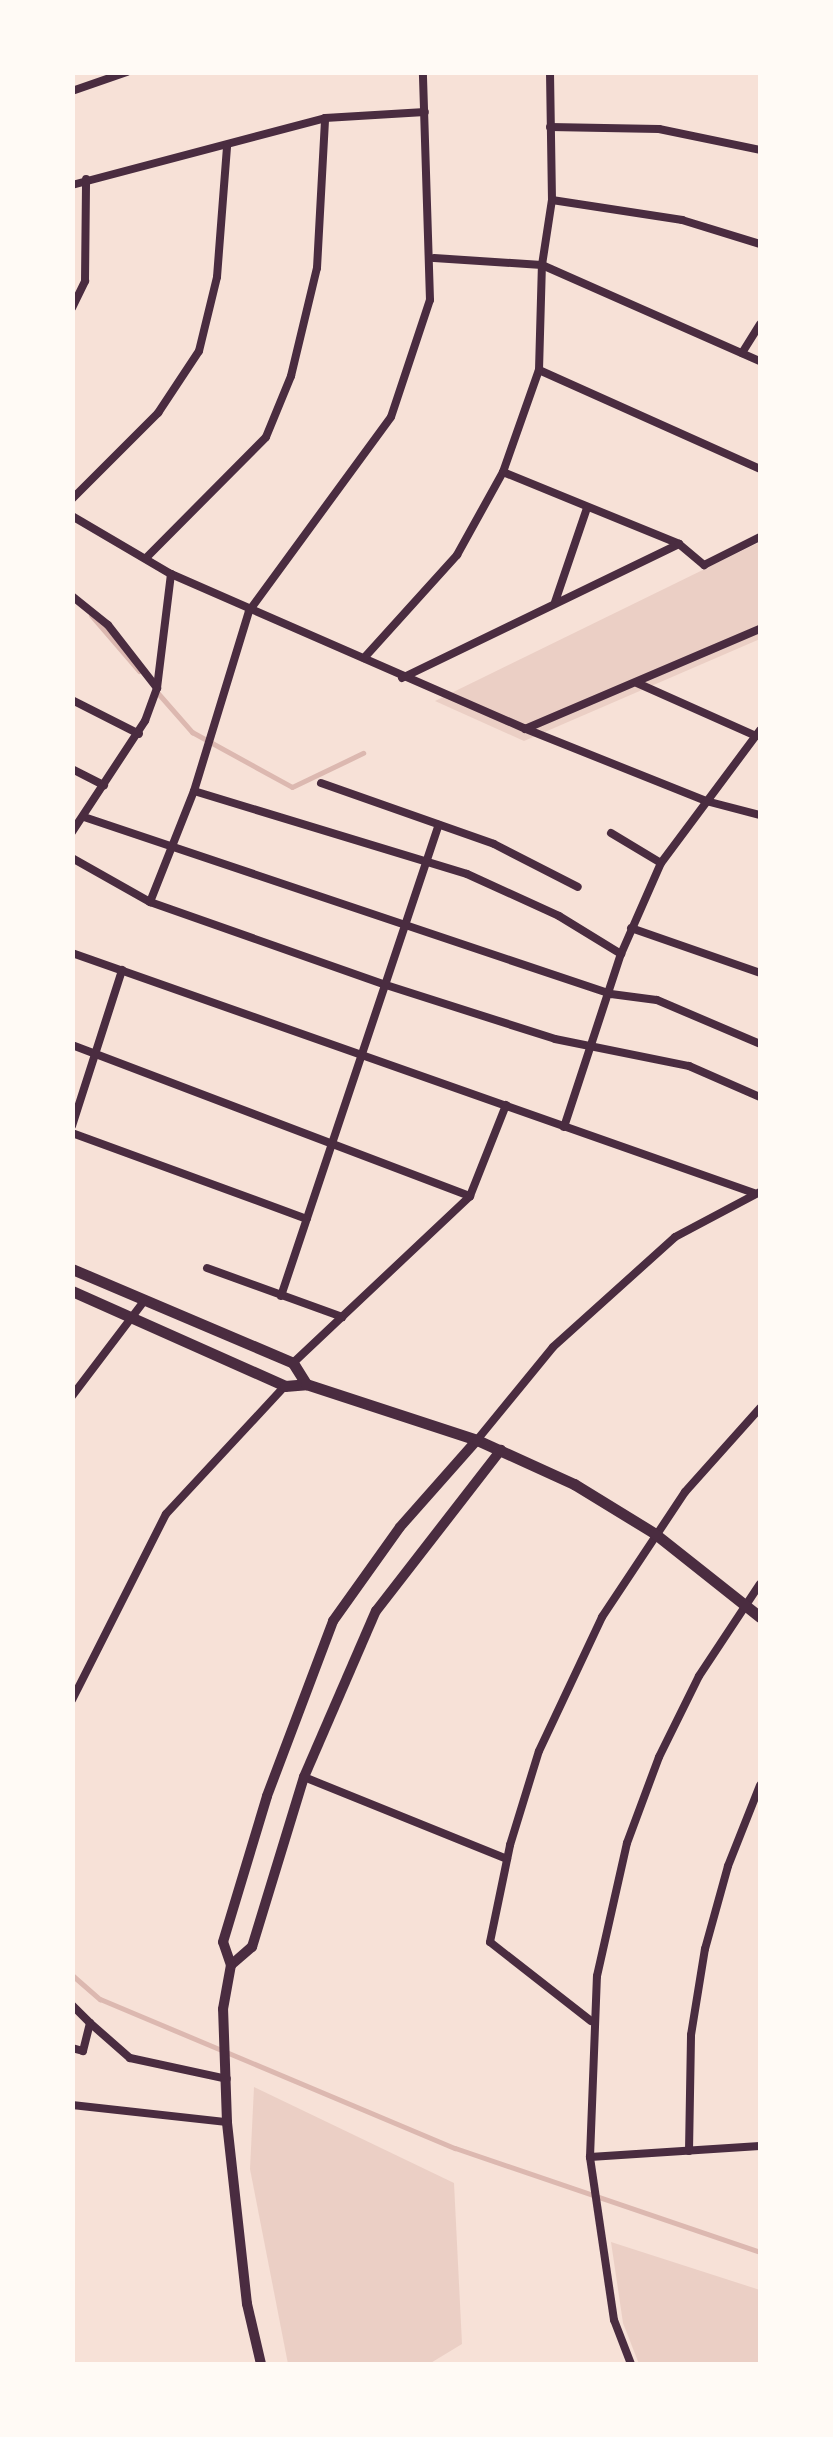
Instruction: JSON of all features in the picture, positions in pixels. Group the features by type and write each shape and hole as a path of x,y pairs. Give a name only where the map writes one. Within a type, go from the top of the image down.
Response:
{"main road":[{"path":"72,1270 294,1363 306,1384"},
{"path":"76,1296 285,1386 306,1384 477,1440 574,1484 654,1534 760,1617"}],"street":[{"path":"72,91 127,72"},
{"path":"150,902 194,791 250,611 392,417 430,300 434,258 422,72"},
{"path":"364,658 457,555 503,472 539,370 542,264 552,200 550,72"},
{"path":"72,185 325,118 424,112"},
{"path":"146,558 266,437 291,376 317,268 325,118"},
{"path":"550,128 659,130 760,150"},
{"path":"72,499 158,413 199,350 217,277 227,146"},
{"path":"72,308 85,282 86,179"},
{"path":"552,200 682,220 760,244"},
{"path":"434,258 542,264 760,361"},
{"path":"742,354 760,324"},
{"path":"539,370 760,469"},
{"path":"503,472 680,544 704,565 760,537"},
{"path":"555,602 587,508"},
{"path":"72,516 171,574 402,678 706,801 760,815"},
{"path":"402,678 680,544"},
{"path":"72,832 138,734 153,700 171,574"},
{"path":"72,596 108,625 157,688"},
{"path":"526,728 760,628"},
{"path":"564,1127 596,1048 621,954 660,863 758,733 635,682"},
{"path":"72,700 138,734"},
{"path":"72,768 104,784"},
{"path":"321,783 514,852 578,887"},
{"path":"194,791 428,859 531,902 621,954"},
{"path":"84,817 171,850 406,923 612,994 693,1012 760,1044"},
{"path":"282,1296 439,825"},
{"path":"611,833 660,863"},
{"path":"72,858 150,902 386,984 596,1048 689,1066 760,1097"},
{"path":"631,928 760,973"},
{"path":"72,952 757,1192"},
{"path":"122,970 72,1130 308,1219"},
{"path":"72,1045 470,1196"},
{"path":"294,1363 470,1196 506,1105"},
{"path":"261,2364 247,2304 226,2122 225,2042 231,1965 223,1942 267,1796 333,1622 400,1527 553,1347 675,1236 757,1192"},
{"path":"207,1268 342,1316"},
{"path":"72,1396 145,1300"},
{"path":"72,1700 166,1514 285,1386"},
{"path":"592,2021 490,1942 507,1859 558,1705 602,1617 654,1534 760,1408"},
{"path":"231,1965 252,1947 304,1776 376,1611 501,1450"},
{"path":"631,2364 614,2320 590,2157 592,2021 604,1931 642,1800 678,1716 760,1584"},
{"path":"304,1776 507,1859"},
{"path":"689,2151 691,2034 705,1949 728,1866 760,1785"},
{"path":"72,2005 130,2058 226,2079"},
{"path":"72,2048 83,2051 90,2023"},
{"path":"72,2105 226,2122"},
{"path":"590,2157 760,2146"}],"shaded area":[{"path":"760,542 760,639 524,741 435,701"},
{"path":"254,2087 454,2183 462,2344 429,2364 288,2364 250,2169"},
{"path":"611,2242 760,2290 760,2364 639,2364 623,2323"}],"waterway":[{"path":"91,615 139,671"},
{"path":"156,691 192,732 292,787 363,753"},
{"path":"72,1975 100,1999 455,2148 760,2252"}]}
